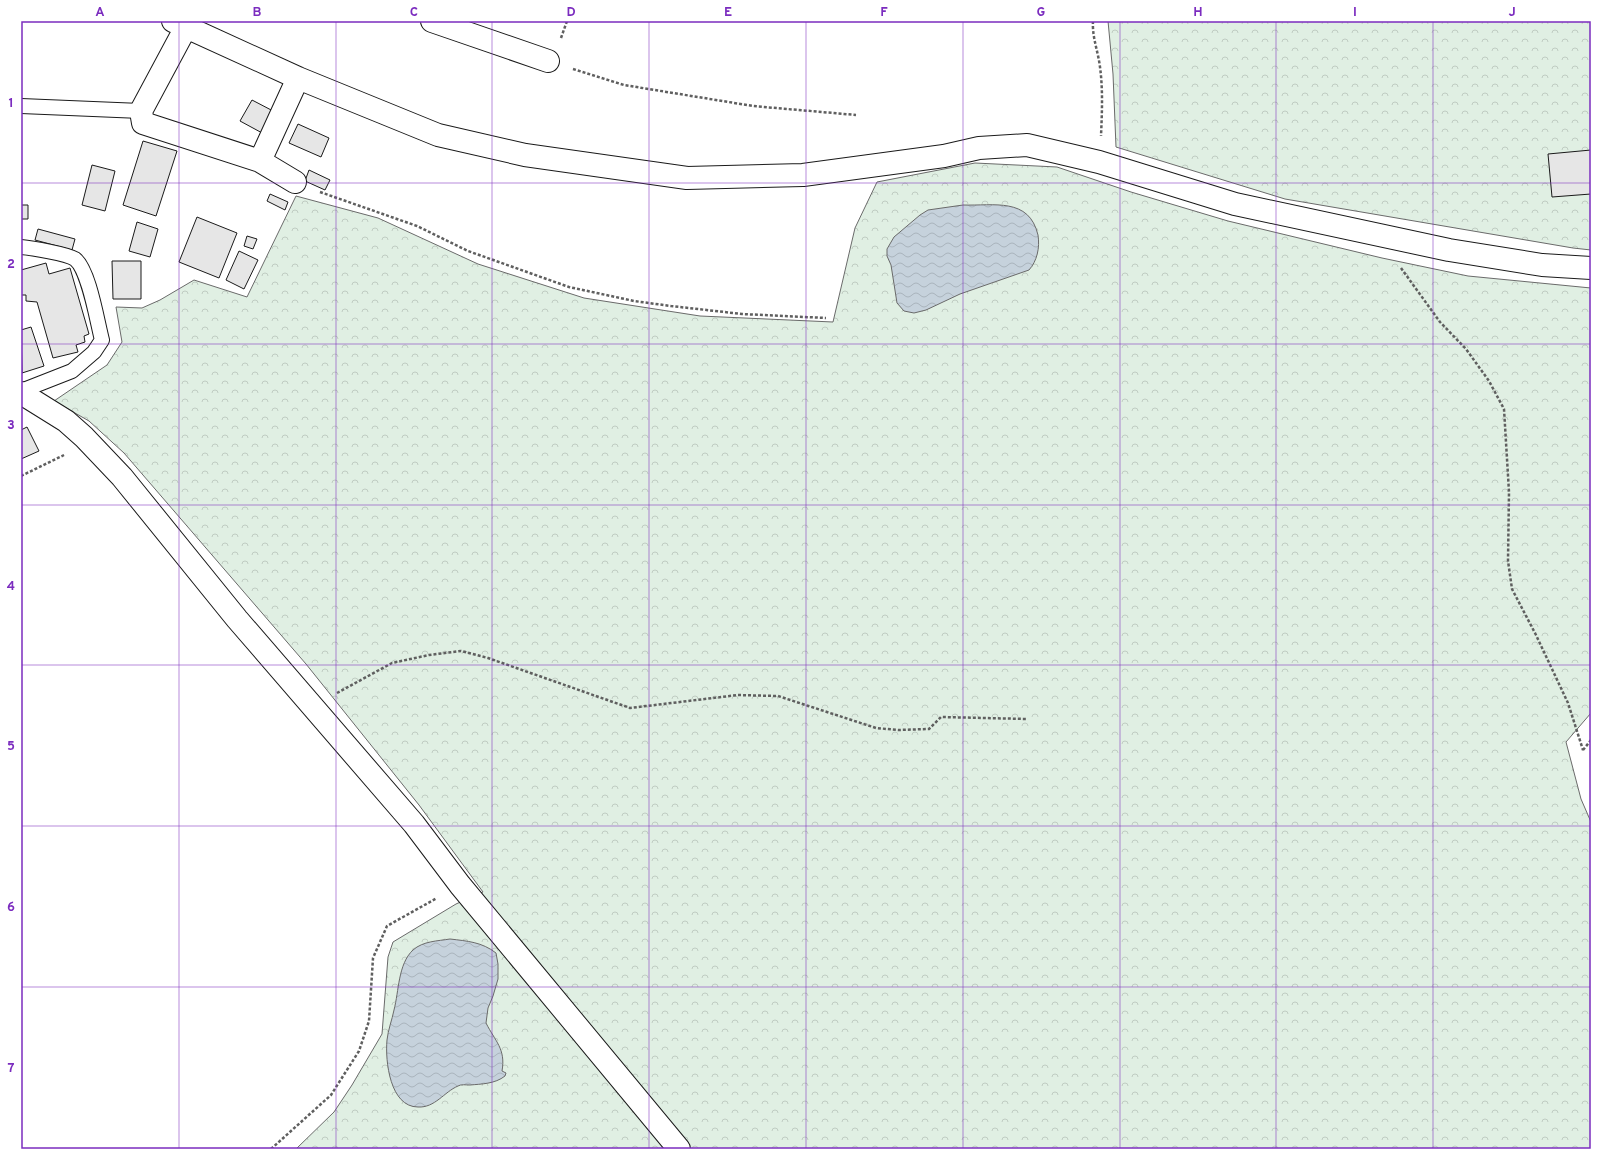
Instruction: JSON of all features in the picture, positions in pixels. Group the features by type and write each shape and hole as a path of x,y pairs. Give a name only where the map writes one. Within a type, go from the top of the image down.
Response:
{"street":[{"path":"432,21 548,61"},
{"path":"295,182 260,162 143,123 141,111 179,24 298,78 438,135 525,155 687,178 803,175 944,156 979,148 1027,146 1099,162 1235,204 1449,250 1542,265 1591,268"},
{"path":"260,162 298,78"},
{"path":"21,392 66,421 88,441 122,477 237,619 314,706 414,824 460,885 679,1149"}],"lane":[{"path":"21,106 141,111"},
{"path":"21,247 41,250 74,259 85,273 102,340 94,352 72,371 21,392"}],"path":[{"path":"1093,21 1092,30 1100,68 1102,111 1099,162"},
{"path":"548,61 624,85 753,106 856,115"},
{"path":"295,182 332,198 349,202 417,226 468,251 570,287 634,301 671,306 742,314 826,318"},
{"path":"1384,235 1398,265 1440,322 1466,349 1489,381 1504,409 1509,492 1508,561 1512,588 1568,703 1583,750 1591,740"},
{"path":"21,476 88,441"},
{"path":"314,706 392,663 429,655 461,651 488,658 630,708 738,695 778,696 876,728 898,730 929,729 941,717 1027,719"},
{"path":"271,1149 330,1094 359,1051 369,1021 373,958 387,926 460,885"}],"green space":[{"path":"1108,21 1591,21 1591,250 1285,199 1116,147 1113,74"},
{"path":"975,163 1057,167 1131,192 1228,221 1382,258 1468,276 1591,288 1591,713 1566,742 1581,799 1591,822 1591,1149 296,1149 334,1112 382,1034 388,957 393,942 456,904 483,892 419,805 306,664 124,453 89,421 54,401 107,365 122,342 116,307 142,308 160,300 194,280 247,297 296,196 378,218 478,264 584,298 700,316 833,322 855,228 877,182"}],"water":[{"path":"963,205 1009,206 1027,214 1033,223 1039,240 1034,263 1029,270 960,294 926,310 914,313 904,311 897,303 891,265 887,256 887,249 894,237 928,210"},
{"path":"450,939 480,944 496,953 498,979 488,1008 486,1023 501,1051 503,1063 502,1071 506,1073 501,1079 492,1082 459,1085 429,1105 418,1107 409,1105 401,1099 395,1091 391,1081 387,1059 388,1036 402,970 408,956 413,950 421,945"}],"building":[{"path":"252,100 275,112 264,134 240,121"},
{"path":"298,124 329,138 321,157 289,143"},
{"path":"143,141 177,151 156,216 123,205"},
{"path":"1591,150 1591,194 1552,197 1548,154"},
{"path":"92,165 115,171 105,211 82,205"},
{"path":"309,170 330,180 325,190 305,181"},
{"path":"270,194 288,202 285,210 267,201"},
{"path":"21,205 28,205 28,219 21,219"},
{"path":"197,217 237,233 219,278 179,262"},
{"path":"137,222 158,229 150,257 129,251"},
{"path":"38,229 75,239 72,250 35,240"},
{"path":"247,236 257,239 253,249 244,246"},
{"path":"239,251 258,260 244,289 226,280"},
{"path":"112,261 141,261 141,299 113,299"},
{"path":"46,263 49,274 70,268 89,334 84,336 85,342 76,345 78,352 53,358 37,302 26,301 26,295 21,295 21,270"},
{"path":"31,327 44,366 22,373 21,330"},
{"path":"27,427 39,451 21,459 21,430"}]}
